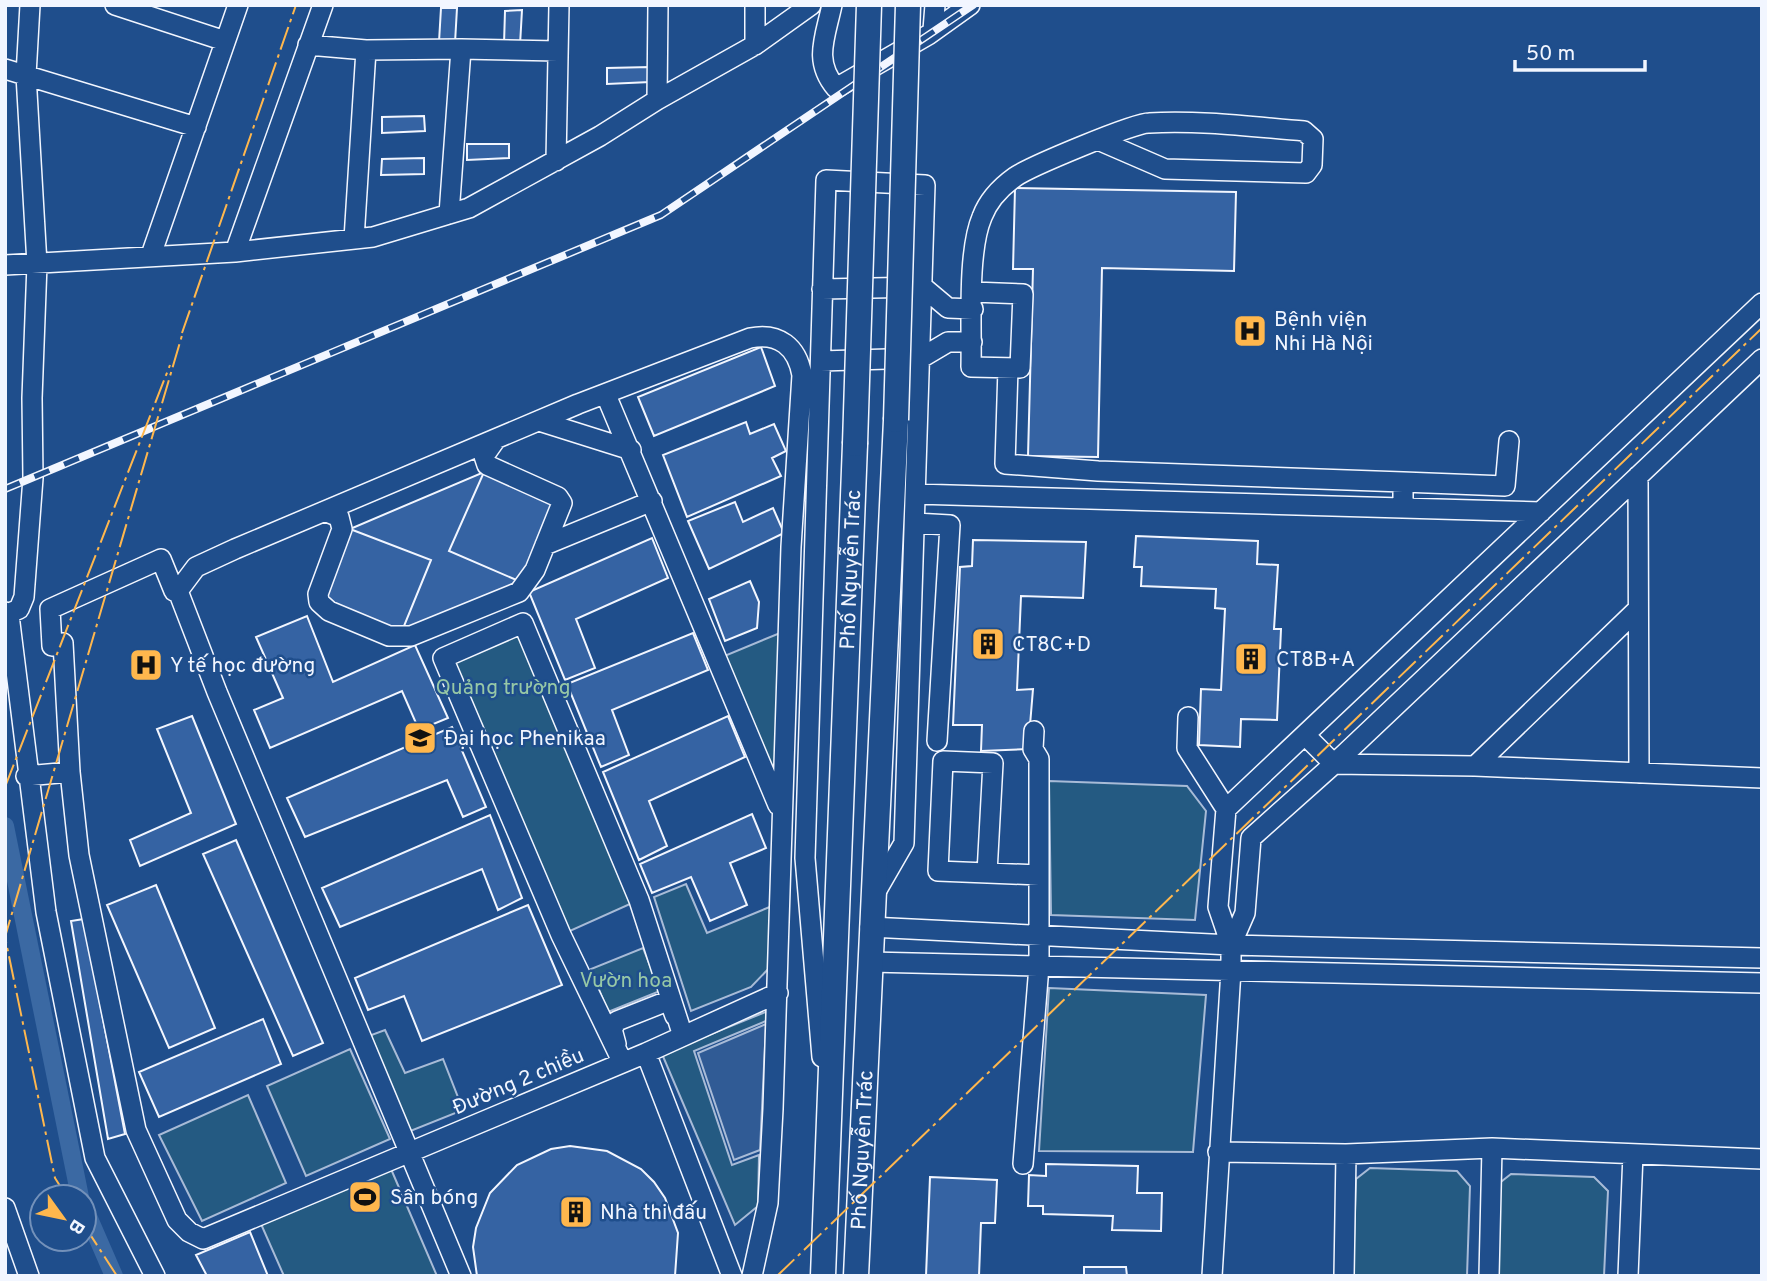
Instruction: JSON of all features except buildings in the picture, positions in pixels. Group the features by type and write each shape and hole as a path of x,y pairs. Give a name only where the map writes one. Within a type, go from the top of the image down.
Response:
{"main road":[{"name":"Phố Nguyễn Trác","path":"823,1276 869,5"},
{"name":"Phố Nguyễn Trác","path":"856,1276 870,927 896,420 908,5"}],"street":[{"path":"30,5 26,75 37,264 32,398 33,478 26,583 19,609 6,614 46,912 95,1158 155,1276"},
{"path":"115,5 225,41"},
{"path":"151,255 238,5"},
{"path":"235,252 323,5"},
{"path":"555,160 559,5"},
{"path":"657,100 658,5"},
{"path":"755,5 755,45"},
{"path":"5,265 235,252 373,237 469,208 755,45 811,5"},
{"path":"832,5 822,57 824,74 836,88 970,5"},
{"path":"933,30 936,5"},
{"path":"308,45 366,50 558,51"},
{"path":"449,214 461,49"},
{"path":"354,239 366,50"},
{"path":"5,69 196,127"},
{"path":"822,289 923,287 948,308 973,301 1023,294 1020,368 971,366 972,342 973,301 975,239 982,217 1004,185 1019,174 1098,141 1146,122 1304,131 1313,139 1312,165 1306,173 1165,169 1098,141"},
{"name":"Phố Nguyễn Trác","path":"829,1134 805,858 826,180 925,185 904,844 872,900"},
{"path":"1226,809 1762,303"},
{"path":"461,1276 181,604 180,589 188,575 205,562 539,421 759,336 778,339 797,356 802,375 792,534 778,993 768,1203 752,1276"},
{"path":"821,361 921,358 948,342 972,342"},
{"path":"1231,945 1245,913 1251,838 1334,764 1762,359"},
{"path":"1008,368 1005,464 1098,471 1505,486 1509,441"},
{"path":"606,395 782,816"},
{"path":"539,421 631,450"},
{"path":"327,512 339,517 342,529 318,594 319,602 329,611 398,638 519,592 532,574 562,501 487,465 484,456 496,439"},
{"path":"1637,476 1639,773"},
{"path":"1403,482 1403,508"},
{"path":"916,494 1541,512"},
{"path":"545,545 652,501"},
{"path":"915,523 950,525 937,741"},
{"path":"26,776 70,772 63,643 52,646 50,609 161,559 174,591 180,589"},
{"path":"1475,766 1638,609"},
{"path":"913,612 943,614"},
{"path":"622,1061 561,935 443,658 523,622 639,900 683,1036"},
{"path":"1188,717 1187,748 1226,809 1218,907 1231,945 1231,970 1217,1152 1212,1276"},
{"path":"1023,1164 1040,937 1039,759 1033,748 1034,731"},
{"path":"1305,735 1334,764 1475,766 1762,779"},
{"path":"987,873 993,763 943,761 938,871 987,873 1039,875"},
{"name":"Đường 2 chiều","path":"70,772 86,896 136,1130 183,1226 203,1239 646,1053 778,993"},
{"path":"870,927 1231,945 1762,958"},
{"path":"870,962 1762,983"},
{"path":"622,1061 612,1033 617,1021 668,1003 683,1036"},
{"path":"646,1053 732,1276"},
{"path":"1217,1152 1346,1154 1492,1148 1762,1159"},
{"path":"1489,1276 1492,1148"},
{"path":"1344,1276 1346,1154"},
{"path":"1628,1276 1633,1154"},
{"path":"5,1208 29,1276"}],"green space":[{"name":"Quảng trường","path":"523,623 639,900 561,935 443,658"},
{"path":"780,633 775,765 769,766 722,657"},
{"path":"1049,781 1187,786 1206,811 1195,920 1051,915"},
{"path":"686,884 707,933 772,906 773,964 751,987 691,1011 654,897"},
{"name":"Vườn hoa","path":"643,948 660,991 608,1012 591,969"},
{"path":"1049,988 1206,995 1193,1152 1039,1151"},
{"path":"768,1011 766,1021 694,1051 732,1165 759,1155 758,1206 735,1225 662,1054"},
{"path":"385,1030 405,1073 443,1059 463,1110 408,1132 366,1037"},
{"path":"350,1049 390,1139 306,1176 267,1086"},
{"path":"248,1095 286,1183 202,1221 159,1135"},
{"path":"1370,1168 1457,1171 1470,1186 1467,1276 1353,1276 1356,1179"},
{"name":"Sân bóng","path":"391,1169 437,1276 284,1276 261,1224"},
{"path":"1511,1174 1594,1177 1608,1191 1604,1276 1494,1276 1497,1185"}],"shaded area":[{"path":"766,1024 760,1150 734,1160 698,1053"}],"waterway":[{"path":"5,826 77,1183"},
{"path":"98,1239 114,1276"}],"railway":[{"path":"5,489 661,215 973,5"}],"power":[{"path":"182,333 296,5"},
{"path":"777,1276 1762,328"},
{"path":"58,1183 5,937 183,332"},
{"path":"5,787 170,365"},
{"path":"98,1247 117,1276"}],"place":[{"name":"Bệnh viện Nhi Hà Nội","path":"1250,331"},
{"name":"CT8C+D","path":"988,644"},
{"name":"CT8B+A","path":"1251,659"},
{"name":"Y tế học đường","path":"146,665"},
{"name":"Đại học Phenikaa","path":"420,738"},
{"name":"Sân bóng","path":"365,1197"},
{"name":"Nhà thi đấu","path":"576,1212"}]}
